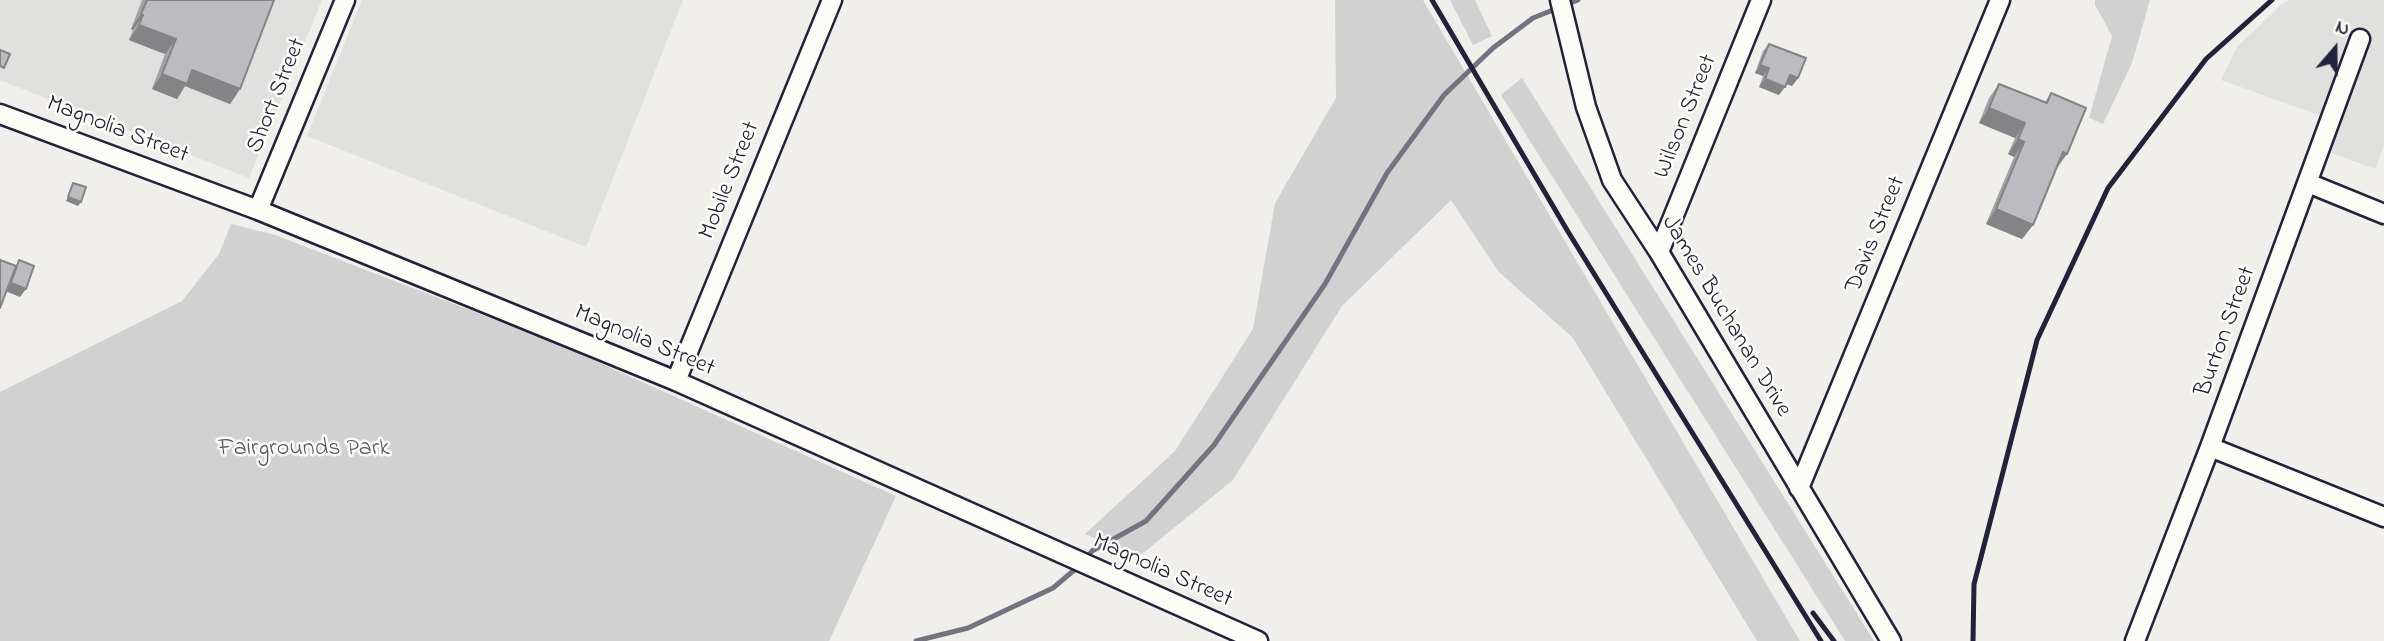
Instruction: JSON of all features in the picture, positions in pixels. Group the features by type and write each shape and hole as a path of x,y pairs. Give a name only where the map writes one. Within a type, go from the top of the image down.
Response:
{"street":[{"name":"Short Street","path":"257,210 345,0"},
{"name":"Mobile Street","path":"676,381 832,0"},
{"name":"James Buchanan Drive","path":"1560,0 1586,107 1612,180 1891,641"},
{"name":"Wilson Street","path":"1658,252 1761,0"},
{"name":"Davis Street","path":"1799,488 2000,0"},
{"name":"Burton Street","path":"2135,641 2210,447 2360,38"},
{"name":"Magnolia Street","path":"0,114 257,210 676,381 1258,641"},
{"path":"2308,183 2384,214"},
{"path":"2210,447 2384,517"}],"shaded area":[{"path":"0,0 322,0 249,178 0,80"},
{"path":"362,0 683,0 586,247 307,136"},
{"path":"2290,0 2384,0 2384,146 2375,169 2328,152 2338,122 2221,80 2237,47 2281,5"}],"green space":[{"path":"1335,0 1423,0 1800,641 1757,641 1573,338 1499,272 1451,200 1342,306 1233,480 1137,558 1085,534 1175,451 1253,329 1275,203 1336,98"},
{"path":"1450,0 1475,0 1492,36 1473,45"},
{"path":"2095,0 2150,0 2132,63 2103,124 2089,118 2112,36 2095,5"},
{"path":"1522,78 1874,641 1845,641 1501,95"},
{"name":"Fairgrounds Park","path":"231,224 275,235 553,342 896,496 829,641 0,641 0,392 182,301 219,254"}],"building":[{"path":"147,0 274,0 240,89 192,70 187,84 162,74 176,39 139,25"},
{"path":"1769,44 1806,58 1798,78 1790,75 1785,87 1765,79 1769,68 1760,65"},
{"path":"0,50 10,54 4,68 0,66"},
{"path":"1999,84 2047,103 2051,93 2086,108 2067,154 2063,152 2033,225 1996,209 2024,142 2018,139 2025,123 1989,108"},
{"path":"73,183 86,187 81,202 68,197"},
{"path":"0,260 16,266 0,308"},
{"path":"19,260 34,266 26,289 11,283"}],"waterway":[{"path":"1086,559 1092,551 1146,521 1214,445 1325,284 1387,173 1444,95 1493,48 1533,18 1578,0"},
{"path":"916,641 968,628 1053,588 1079,566"}],"railway":[{"path":"1432,0 1567,230 1821,641"},
{"path":"1973,641 1974,584 2037,340 2108,188 2206,59 2272,0"},
{"path":"1813,613 1834,641"}]}
